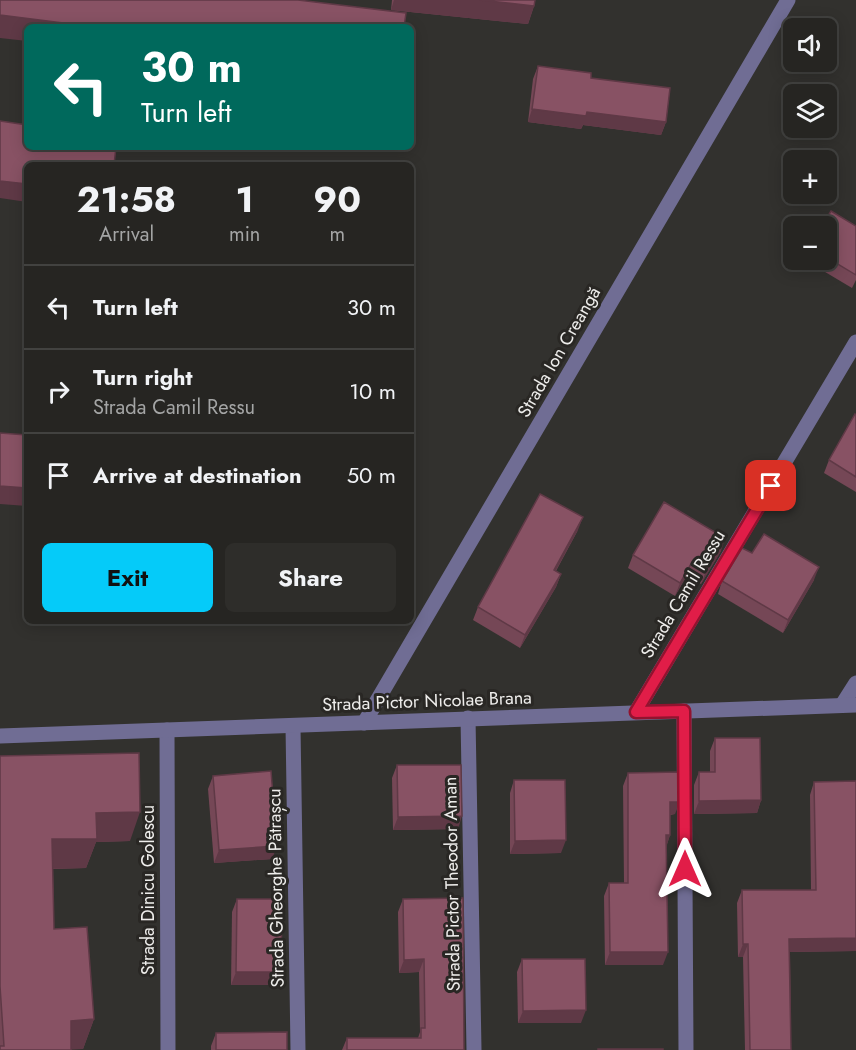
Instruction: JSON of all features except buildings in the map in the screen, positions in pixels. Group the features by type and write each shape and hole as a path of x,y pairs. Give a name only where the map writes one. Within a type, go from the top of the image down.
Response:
{"street":[{"name":"Strada Ion Creangă","path":"364,723 788,0"},
{"name":"Strada Camil Ressu","path":"636,712 856,342"},
{"path":"849,705 856,683"},
{"name":"Strada Pictor Nicolae Brana","path":"0,736 849,705"},
{"path":"684,711 686,1050"},
{"name":"Strada Pictor Theodor Aman","path":"468,718 474,1050"},
{"name":"Strada Gheorghe Pătrașcu","path":"293,726 297,1050"},
{"name":"Strada Dinicu Golescu","path":"167,730 168,1050"}],"route":[{"path":"685,869 684,711 636,712 771,486"}]}
